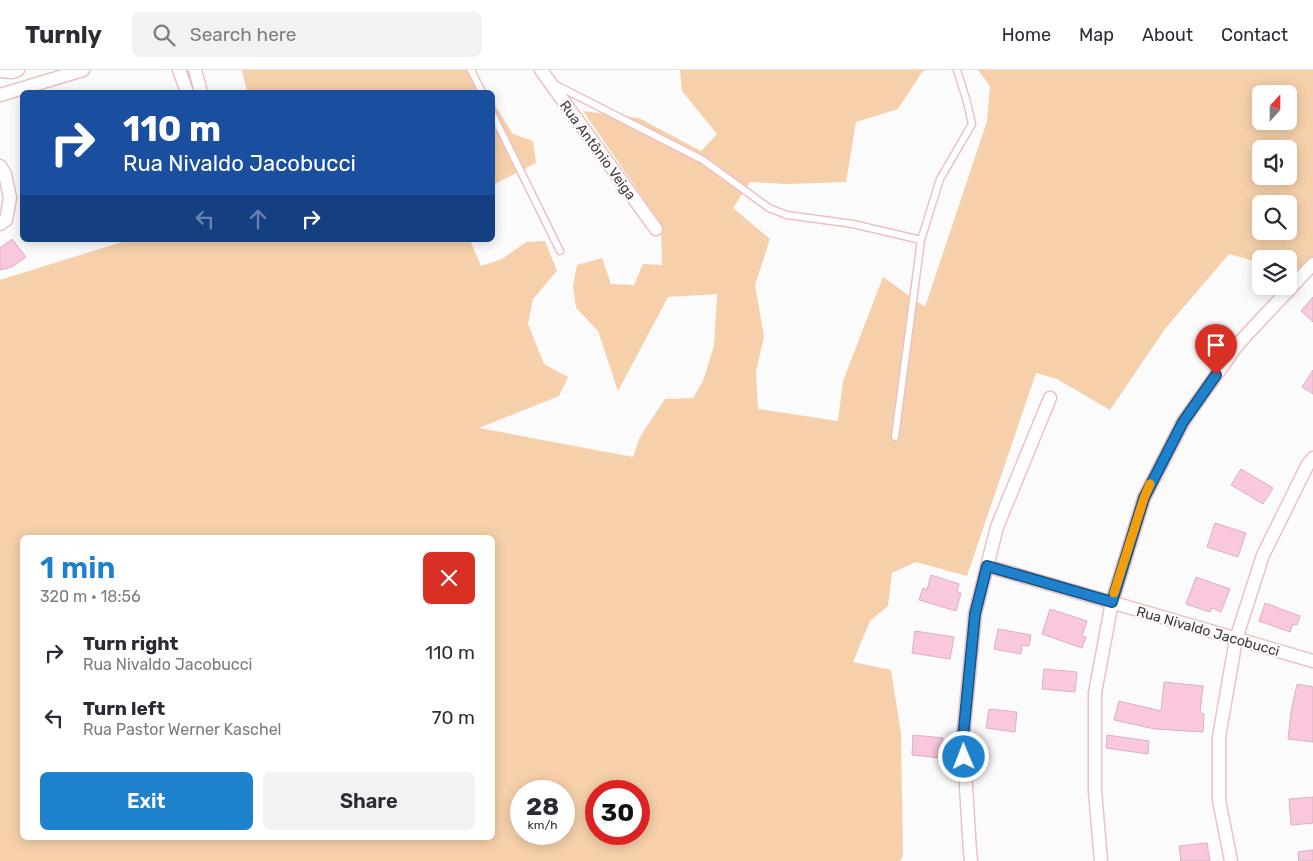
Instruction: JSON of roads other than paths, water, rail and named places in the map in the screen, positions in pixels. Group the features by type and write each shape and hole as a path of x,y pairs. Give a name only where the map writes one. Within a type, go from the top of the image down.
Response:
{"street":[{"path":"0,71 12,72 18,70"},
{"path":"0,95 83,70"},
{"path":"179,70 186,90"},
{"path":"195,70 200,90"},
{"name":"Rua Antônio Veiga","path":"545,75 656,229"},
{"path":"0,166 5,174 10,198 6,220 0,224"},
{"path":"1101,861 1095,792 1095,693 1112,602 1144,498 1183,422 1238,344 1313,264"},
{"path":"971,861 963,738 975,614 997,527 1050,398"},
{"path":"1230,861 1219,800 1219,737 1236,639 1263,555 1308,464 1313,458"},
{"name":"Rua Nivaldo Jacobucci","path":"987,566 1313,662"}],"lane":[{"path":"471,70 481,90"},
{"path":"895,437 921,240 940,179 972,124 957,70"},
{"path":"545,75 703,160 769,208 787,215 854,224 921,240"},
{"path":"495,119 560,251"}]}
